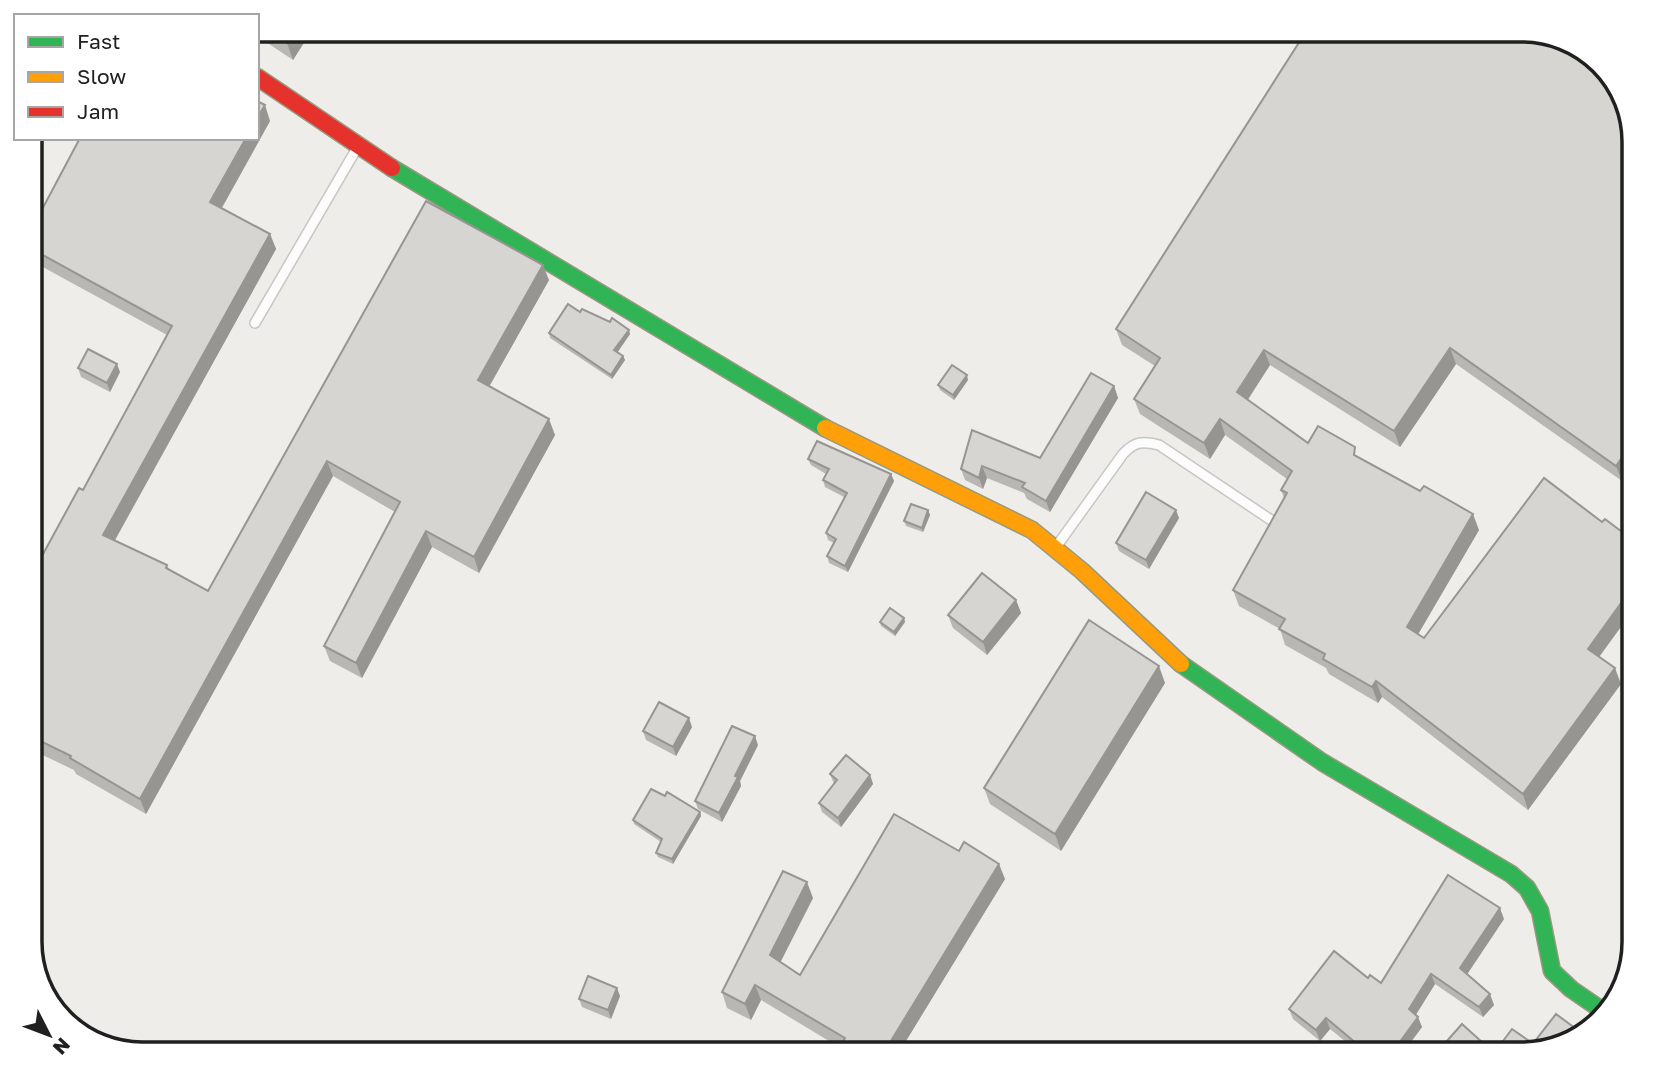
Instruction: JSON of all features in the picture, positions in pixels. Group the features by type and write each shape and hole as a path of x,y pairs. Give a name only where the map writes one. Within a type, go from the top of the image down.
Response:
{"street":[{"path":"259,78 357,147 844,439 1032,530 1184,667 1322,762 1520,881 1540,911 1552,971 1571,989 1598,1007"}],"lane":[{"path":"255,323 357,147"},
{"path":"1055,549 1123,454 1131,445 1143,441 1159,445 1271,520"}],"building":[{"path":"1299,42 1535,43 1566,52 1597,76 1617,110 1622,142 1622,457 1616,466 1450,348 1394,431 1264,350 1237,392 1308,443 1318,426 1355,447 1354,455 1420,491 1424,486 1473,514 1407,627 1424,638 1544,478 1602,522 1605,519 1622,532 1622,602 1588,649 1615,668 1523,794 1376,681 1372,687 1323,659 1325,654 1279,629 1285,619 1233,590 1287,493 1281,490 1292,471 1220,419 1204,443 1134,399 1160,358 1116,329"},
{"path":"259,102 265,105 259,115"},
{"path":"79,140 245,140 210,202 270,234 103,535 167,565 166,568 208,591 426,201 543,265 478,380 549,419 474,557 426,531 356,663 324,646 400,502 327,461 140,799 70,758 71,756 42,742 42,556 79,488 83,490 172,326 42,255 42,209"},
{"path":"568,304 580,312 582,309 610,322 612,318 629,330 614,350 623,356 611,375 549,333"},
{"path":"88,349 117,364 107,383 78,368"},
{"path":"952,365 967,375 953,395 938,385"},
{"path":"1091,373 1114,386 1046,501 1022,487 1025,483 982,466 979,478 961,469 972,430 1040,458"},
{"path":"817,441 891,474 845,566 827,556 836,539 826,533 847,493 823,480 829,469 808,459"},
{"path":"1146,492 1176,510 1146,560 1116,543"},
{"path":"911,504 928,510 922,528 904,521"},
{"path":"982,573 1016,600 983,642 948,615"},
{"path":"890,608 904,618 894,632 880,622"},
{"path":"1089,620 1159,666 1055,834 984,788"},
{"path":"659,702 689,718 673,747 643,731"},
{"path":"732,726 755,736 719,813 695,801"},
{"path":"846,755 870,775 838,818 819,803 837,780 830,774"},
{"path":"651,789 665,796 667,792 700,812 672,859 656,853 662,839 633,820"},
{"path":"894,814 959,851 964,842 999,864 890,1042 842,1042 845,1038 755,985 745,1004 722,992 783,871 807,882 770,955 800,975"},
{"path":"1448,875 1500,908 1460,968 1490,994 1479,1007 1431,974 1409,1009 1418,1017 1400,1042 1355,1042 1326,1018 1316,1030 1289,1009 1334,951 1368,978 1370,975 1381,983"},
{"path":"588,976 617,988 608,1010 579,999"},
{"path":"1556,1014 1574,1027 1554,1037 1535,1041"},
{"path":"1462,1024 1482,1042 1446,1042"},
{"path":"1512,1029 1530,1041 1502,1042"}],"traffic: fast":[{"path":"392,168 825,428"},
{"path":"1181,664 1322,762 1511,874 1527,888 1540,911 1552,971 1571,989 1598,1007"}],"traffic: slow":[{"path":"825,428 1032,530 1082,571 1181,664"}],"traffic: jam":[{"path":"259,78 392,168"}]}
